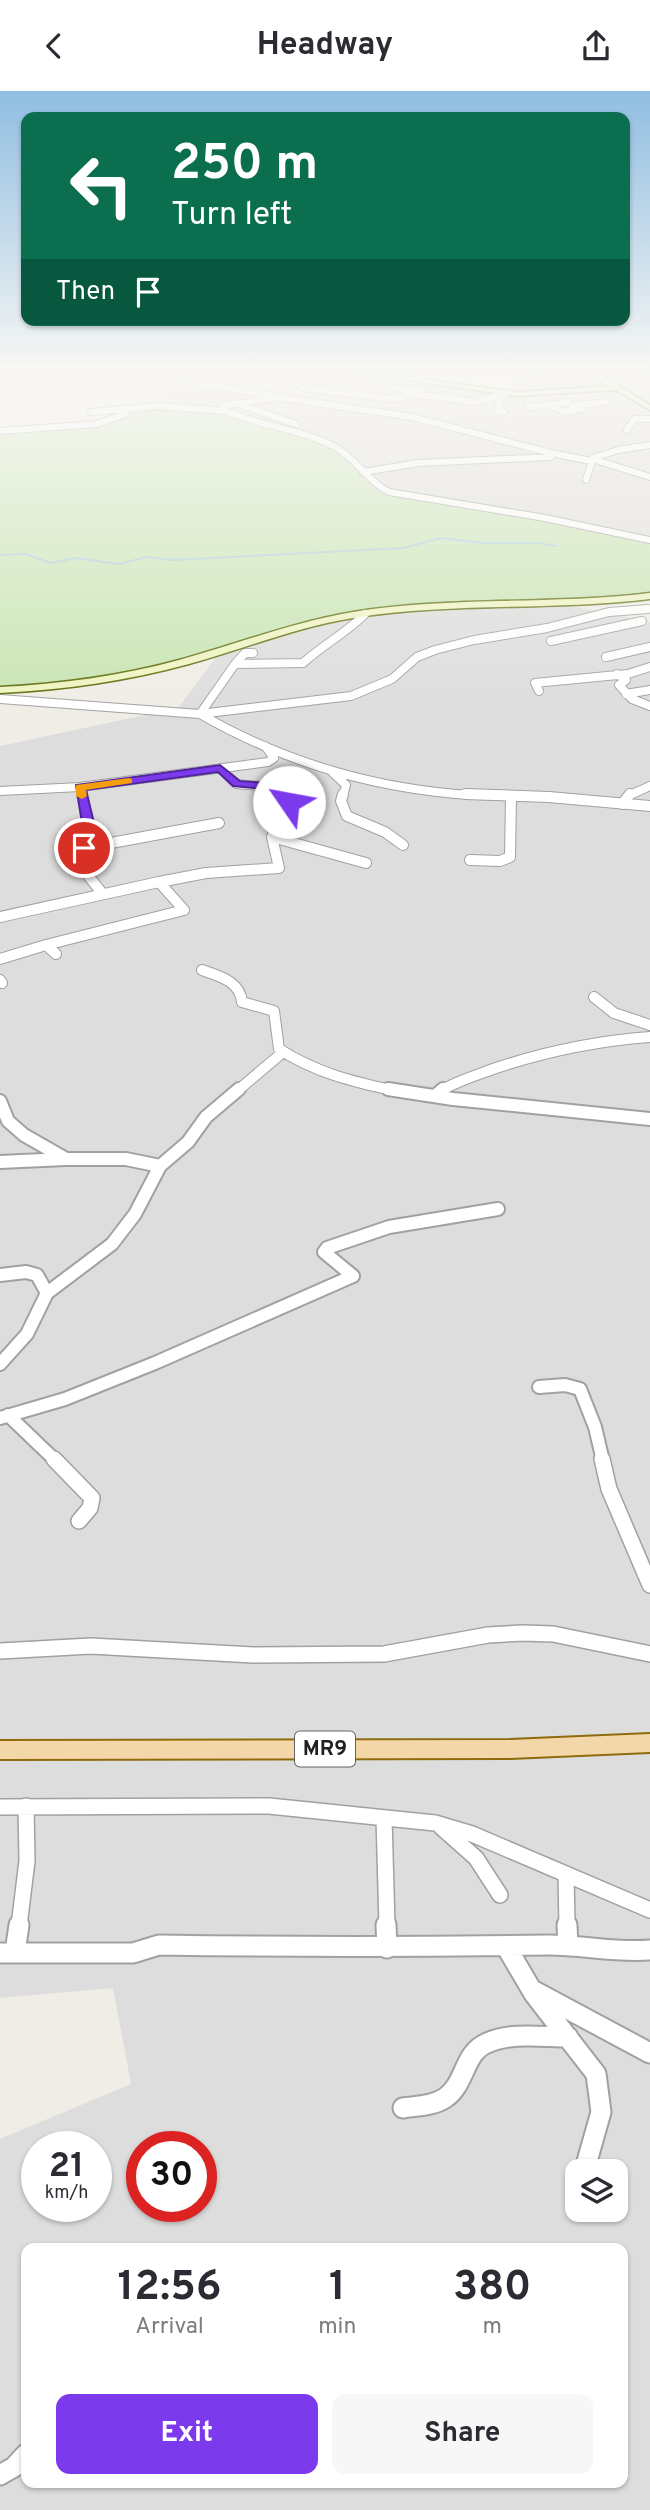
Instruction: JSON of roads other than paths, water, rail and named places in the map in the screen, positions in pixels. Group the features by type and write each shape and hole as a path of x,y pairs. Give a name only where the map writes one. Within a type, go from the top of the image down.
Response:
{"main road":[{"name":"MR9","path":"0,1750 510,1749 650,1742"}],"street":[{"path":"379,487 389,492 545,518 650,540"},
{"path":"0,690 48,687 144,673 291,631 365,614 432,608 553,606 650,596"},
{"path":"551,641 646,623 640,614 649,609"},
{"path":"0,699 200,714 351,696 392,679 417,657 435,650 474,640 547,628 609,612 649,609"},
{"path":"236,664 303,663 326,643 350,629 365,614"},
{"path":"606,657 650,647"},
{"path":"200,714 245,653 253,653"},
{"path":"539,691 535,683 638,672 650,667"},
{"path":"616,674 626,680 619,685 626,694 650,706"},
{"path":"626,694 650,690"},
{"path":"200,714 226,731 328,768 427,790 547,796 650,806"},
{"path":"0,791 80,787 272,760 265,745"},
{"path":"0,917 102,893 206,873 279,869 272,837 290,797 277,787 236,784 220,768"},
{"path":"328,768 346,785 341,801 347,816 385,832 403,845"},
{"path":"622,803 629,795 650,786"},
{"path":"80,787 88,823 79,864 102,893"},
{"path":"470,860 500,861 510,857 511,796"},
{"path":"84,848 219,823"},
{"path":"272,837 366,863"},
{"path":"0,959 183,911 159,882"},
{"path":"46,945 57,954"},
{"path":"202,970 230,981 239,988 242,1002 274,1011 276,1042 282,1053 308,1069 352,1082 436,1095 650,1119"},
{"path":"594,997 620,1015 650,1025"},
{"path":"436,1095 459,1081 541,1053 607,1040 650,1037"},
{"path":"1,1360 31,1327 40,1301 47,1293 112,1244 135,1214 160,1166 188,1142 206,1117 282,1053"},
{"path":"0,1101 8,1121 39,1146 66,1159"},
{"path":"0,1163 126,1159 160,1166"},
{"path":"4,1417 67,1399 154,1364 353,1276 324,1252 336,1243 426,1220 498,1209"},
{"path":"0,1275 26,1272 37,1275 47,1293"},
{"path":"539,1387 565,1385 580,1389 595,1427 608,1489 650,1585"},
{"path":"4,1417 22,1426 92,1498 92,1504 79,1521"},
{"path":"0,1651 91,1646 253,1655 384,1654 488,1635 523,1633 553,1634 650,1654"},
{"path":"26,1806 28,1841 7,1952 132,1953 159,1945 387,1948 568,1946 650,1950"},
{"path":"0,1807 269,1806 435,1823 472,1834 650,1910"},
{"path":"384,1818 387,1948"},
{"path":"435,1823 476,1857 500,1895"},
{"path":"566,1874 568,1946"},
{"path":"507,1948 531,1989 596,2074 601,2112 588,2159"},
{"path":"531,1989 650,2053"},
{"path":"403,2108 435,2103 448,2097 456,2088 469,2058 476,2049 488,2042 510,2038 568,2037"},
{"path":"0,2475 21,2459"}],"waterway":[{"path":"0,555 25,554 51,563 75,558 119,564 146,557 172,560 403,548 441,538 482,543 538,543 557,546"}]}
